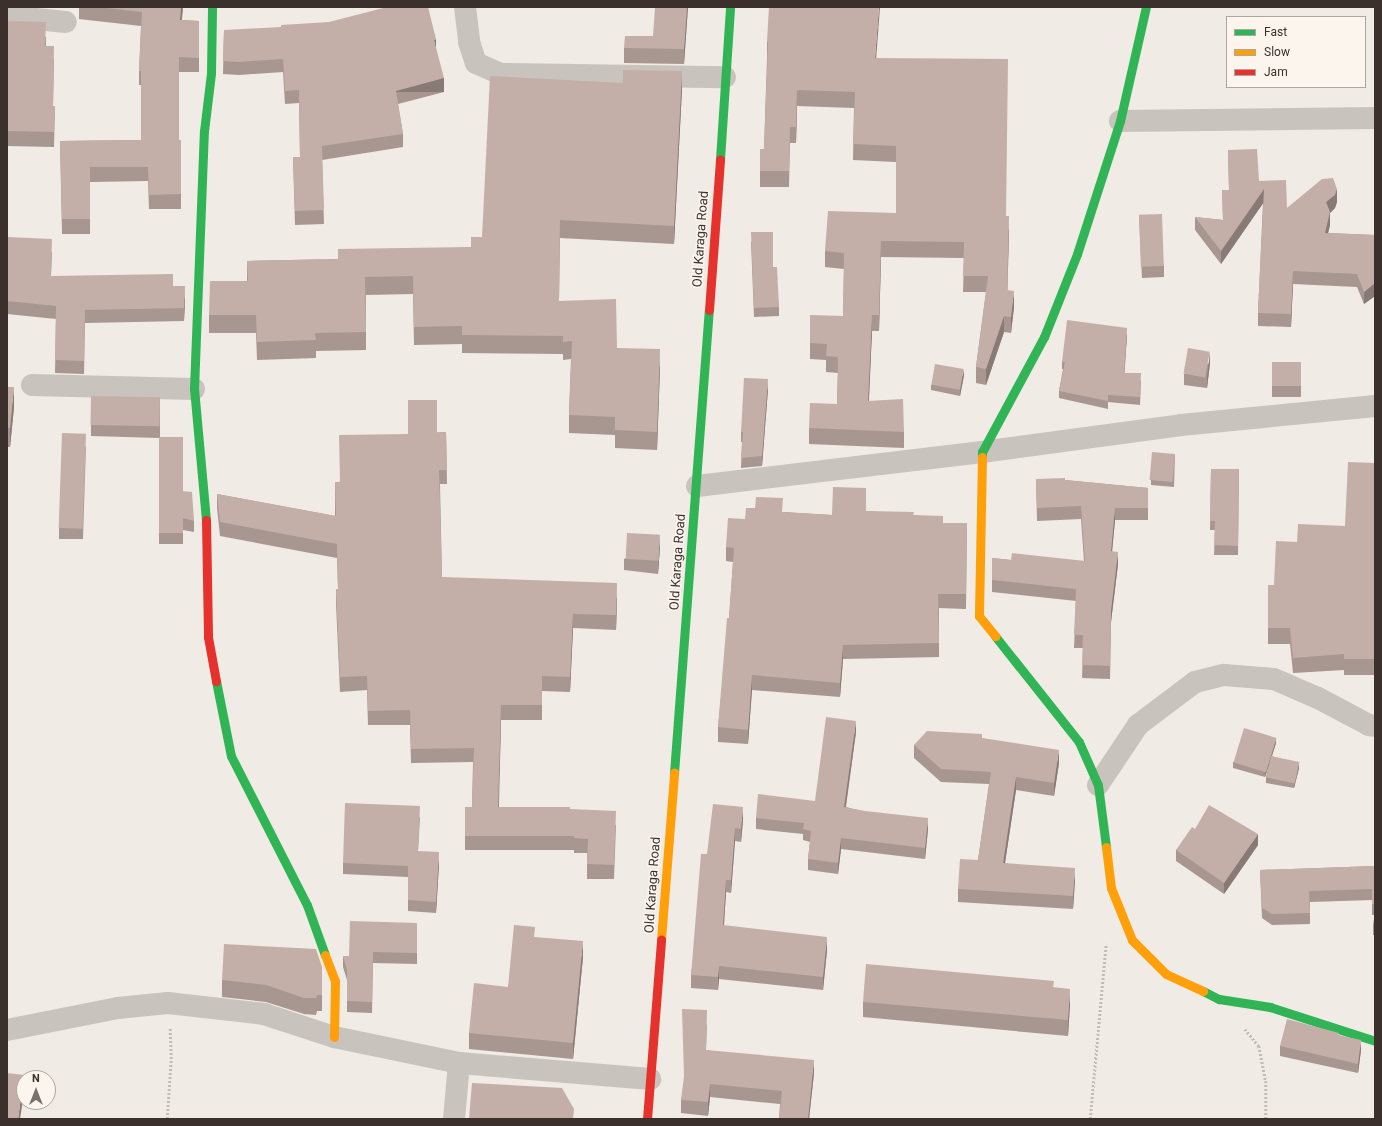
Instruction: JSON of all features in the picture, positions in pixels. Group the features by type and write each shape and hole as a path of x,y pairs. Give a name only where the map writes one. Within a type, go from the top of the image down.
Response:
{"street":[{"path":"212,7 211,73 204,131 194,389 207,534 208,637 231,756 307,906 334,981 334,1037"},
{"path":"465,7 469,42 476,63 501,74 726,77"},
{"name":"Old Karaga Road","path":"647,1119 697,486 730,7"},
{"path":"1146,7 1120,121 1077,254 1044,337 982,452 979,548 980,616 1079,742 1098,785 1111,888 1132,940 1166,974 1219,999 1270,1007 1375,1041"},
{"path":"7,16 66,22"},
{"path":"1120,121 1375,118"},
{"path":"32,385 194,389"},
{"path":"697,486 982,452 1181,425 1375,406"},
{"path":"1098,785 1138,725 1195,682 1224,675 1274,679 1318,698 1369,725 1375,726"},
{"path":"7,1030 110,1009 168,1003 264,1014 334,1037 459,1063 650,1079"},
{"path":"454,1119 459,1063"}],"path":[{"path":"1090,1119 1107,936"},
{"path":"168,1003 171,1059 168,1119"},
{"path":"1244,1028 1259,1046 1266,1081 1266,1119"}],"building":[{"path":"98,7 181,7 180,20 199,21 199,58 179,57 179,140 181,140 181,194 149,195 148,167 90,167 90,219 62,219 60,141 141,140 141,71 139,71 142,12"},
{"path":"387,7 428,7 436,39 434,40 444,78 396,91 403,134 322,146 324,210 295,211 293,157 300,157 299,90 285,91 283,59 239,62 223,61 224,30 281,27 281,25 329,22"},
{"path":"655,7 687,7 684,49 624,48 625,36 653,36"},
{"path":"769,7 879,7 875,58 1008,59 1006,216 1009,216 1007,290 1014,291 1011,317 1004,316 986,369 976,367 988,276 963,276 964,242 881,241 879,315 872,315 868,401 903,399 904,432 809,428 810,403 837,404 838,357 826,356 827,344 810,343 810,315 843,316 844,253 825,251 828,211 896,213 896,146 853,144 855,92 797,90 796,127 790,127 789,171 760,171 760,149 764,149"},
{"path":"7,21 46,22 45,46 54,46 54,132 7,131"},
{"path":"623,70 682,71 674,226 560,220 559,301 616,299 617,348 660,349 657,432 615,430 615,417 569,415 572,341 563,342 563,336 462,335 462,326 414,327 413,276 365,277 366,332 315,333 316,340 257,342 256,315 209,315 210,281 248,281 247,261 338,259 338,249 471,247 471,237 482,237 490,76 623,83"},
{"path":"1257,149 1259,181 1286,180 1287,208 1322,179 1333,178 1337,189 1335,195 1326,202 1330,212 1325,233 1375,235 1375,283 1364,292 1357,274 1293,271 1291,314 1258,313 1264,189 1221,251 1195,217 1223,220 1222,190 1229,190 1228,150"},
{"path":"1162,214 1164,266 1141,267 1139,215"},
{"path":"751,232 773,232 773,267 777,267 779,307 754,308"},
{"path":"7,237 52,239 51,276 173,274 173,286 185,286 184,308 85,310 84,361 55,360 56,306 7,301"},
{"path":"1067,320 1127,328 1124,373 1141,373 1140,397 1108,395 1108,401 1059,391 1065,362 1062,362"},
{"path":"1188,348 1210,352 1205,377 1183,374"},
{"path":"1272,362 1301,362 1301,386 1272,386"},
{"path":"935,364 964,369 960,390 931,385"},
{"path":"744,378 768,379 762,456 741,458 743,432 741,432"},
{"path":"7,387 14,387 10,428 7,428"},
{"path":"91,396 160,397 159,426 90,425"},
{"path":"408,400 437,400 437,433 446,432 447,470 439,470 442,577 617,583 616,615 573,614 570,677 542,676 542,705 501,705 498,807 570,807 570,809 616,811 614,865 587,864 588,839 574,838 574,836 465,836 465,807 472,807 474,748 411,749 410,710 368,711 367,676 340,677 336,589 338,589 337,544 220,522 217,494 336,516 335,482 340,482 339,435 408,434"},
{"path":"62,433 86,434 83,529 59,528"},
{"path":"159,437 183,437 183,491 192,492 194,521 183,518 183,533 159,533"},
{"path":"1152,452 1175,454 1172,482 1150,480"},
{"path":"1348,462 1375,463 1375,659 1344,659 1344,654 1293,658 1290,628 1268,628 1268,585 1274,585 1276,541 1297,542 1298,524 1345,526"},
{"path":"1211,469 1239,469 1238,546 1214,545 1215,521 1210,521"},
{"path":"1065,478 1065,480 1148,488 1148,508 1115,508 1111,551 1118,552 1111,610 1110,666 1082,665 1083,635 1074,635 1076,589 992,580 992,558 1011,560 1012,553 1085,561 1081,506 1037,508 1036,479"},
{"path":"833,487 866,488 866,511 914,512 913,515 943,516 943,523 967,523 966,594 938,594 939,643 843,645 840,683 752,675 748,730 718,727 727,618 729,618 734,548 726,547 728,518 745,519 746,508 755,508 756,497 783,498 782,512 832,515"},
{"path":"627,533 660,535 659,561 626,559"},
{"path":"826,717 856,721 844,807 865,811 928,818 925,848 841,838 838,863 808,859 811,831 803,829 804,823 756,818 758,794 815,801"},
{"path":"1244,728 1277,738 1266,772 1233,762"},
{"path":"927,731 982,734 982,738 1059,750 1054,783 1016,777 1003,863 1075,868 1073,896 958,889 960,859 978,860 991,772 941,769 914,745"},
{"path":"1271,756 1299,762 1295,784 1266,778"},
{"path":"345,803 420,806 418,851 439,852 436,902 408,900 408,866 343,863"},
{"path":"713,804 743,807 741,829 735,828 731,880 726,880 723,925 827,937 823,977 719,966 718,977 691,975 701,854 707,854"},
{"path":"1209,805 1258,834 1224,883 1176,850 1192,827 1195,829"},
{"path":"1375,866 1375,904 1372,904 1372,889 1309,891 1310,913 1272,914 1262,908 1260,870"},
{"path":"350,921 417,923 417,953 373,952 372,1002 347,1001 347,970 343,956 349,956"},
{"path":"514,925 535,927 534,937 583,941 573,1043 469,1033 474,983 508,987"},
{"path":"224,944 316,949 322,967 322,995 317,995 316,998 304,998 266,985 222,980"},
{"path":"866,964 1054,981 1053,987 1070,989 1068,1020 863,1002"},
{"path":"682,1009 707,1010 706,1050 814,1060 808,1119 779,1119 782,1091 710,1084 708,1102 681,1100 684,1076"},
{"path":"1287,1019 1339,1033 1338,1035 1361,1040 1358,1064 1280,1046"},
{"path":"7,1073 16,1074 16,1110 19,1110 18,1119 7,1119"},
{"path":"472,1083 562,1088 574,1109 573,1119 469,1119"}],"traffic: fast":[{"path":"206,520 194,389 204,131 211,73 212,7"},
{"path":"720,159 730,7"},
{"path":"982,457 982,452 1044,337 1077,254 1120,121 1146,7"},
{"path":"674,773 709,310"},
{"path":"995,636 1079,742 1098,785 1106,847"},
{"path":"216,681 231,756 307,905 325,955"},
{"path":"1203,991 1219,999 1270,1007 1375,1041"}],"traffic: slow":[{"path":"982,457 979,616 995,636"},
{"path":"661,940 674,773"},
{"path":"1106,847 1111,888 1132,940 1166,974 1203,991"},
{"path":"325,955 335,981 334,1037"}],"traffic: jam":[{"path":"709,310 720,159"},
{"path":"206,520 208,637 216,681"},
{"path":"647,1119 661,940"}]}
